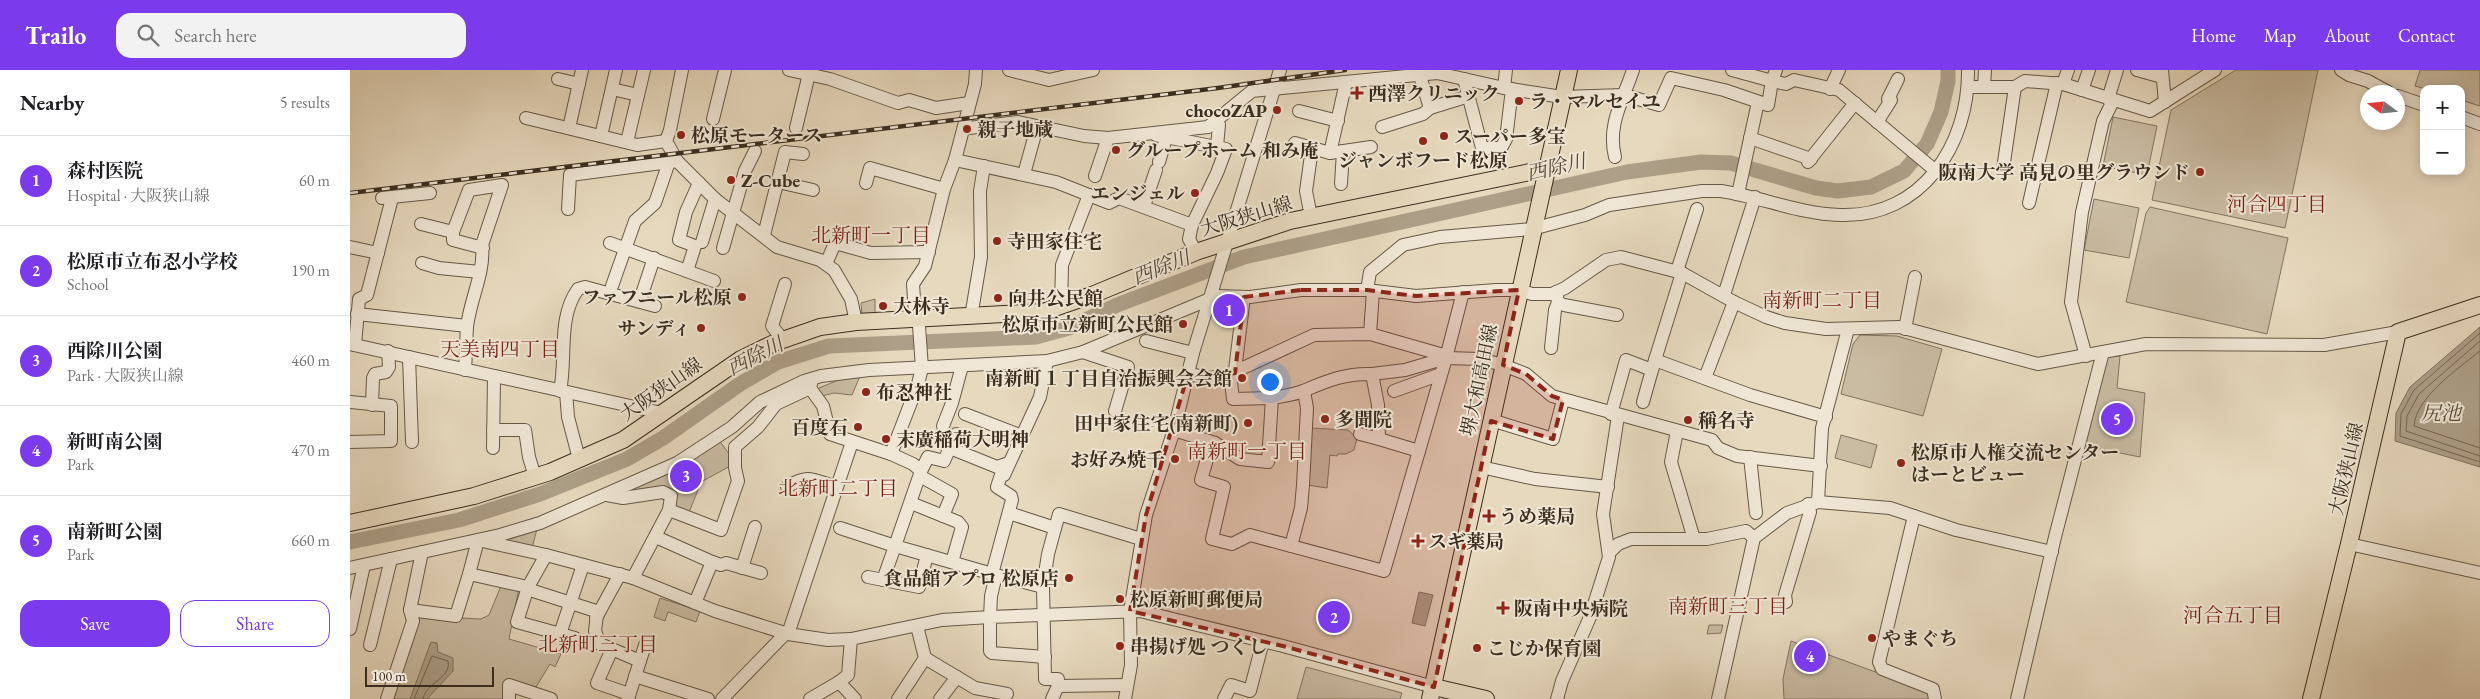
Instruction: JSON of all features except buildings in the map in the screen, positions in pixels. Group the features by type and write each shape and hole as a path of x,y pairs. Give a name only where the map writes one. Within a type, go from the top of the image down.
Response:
{"main road":[{"name":"堺大和高田線","path":"1432,693 1568,70"},
{"name":"大阪狭山線","path":"350,523 474,496 535,477 579,459 623,440 741,359 782,340 820,327 856,322 918,322 1026,314 1061,307 1196,252 1226,244 1290,221 1544,176"},
{"path":"2398,332 2480,305"},
{"name":"大阪狭山線","path":"2311,699 2350,544 2398,332"},
{"path":"1432,693 1486,699"}],"street":[{"path":"569,128 582,70"},
{"path":"601,136 616,70"},
{"path":"628,142 644,70"},
{"path":"682,70 666,141 673,162 732,213 764,235 777,247 826,264 834,270 851,299 856,322"},
{"path":"713,120 725,70"},
{"path":"790,70 808,74 831,75 898,103 909,100 936,108 970,103"},
{"path":"891,454 918,384 922,367 918,322 912,293 913,284 925,266 944,189 967,128 976,70"},
{"path":"1008,70 1049,80 1094,70"},
{"path":"1125,699 1131,665 1130,611 1146,515 1174,430 1210,297 1280,70"},
{"path":"1464,79 1482,148 1501,148 1506,139 1508,88 1506,70"},
{"path":"1615,157 1611,141 1614,123 1633,70"},
{"path":"1724,90 1731,70 1774,76 1786,84 1794,80 1839,90 1937,172"},
{"path":"1830,89 1840,70"},
{"path":"1370,334 1370,272 1403,245 1440,237 1585,215 1609,205 1702,191 1738,193 1812,211 1840,215 1867,213 1894,204 1918,189 1937,172 1956,136 1964,114 1968,87 1968,70"},
{"path":"1984,87 1986,70"},
{"path":"2029,202 2060,84 2068,70"},
{"path":"2082,90 2089,70"},
{"path":"2086,356 2071,302 2082,212 2117,70"},
{"path":"2137,70 2162,73 2165,102"},
{"path":"1968,87 2015,87 2036,75 2150,111 2215,70"},
{"path":"2340,70 2375,85"},
{"path":"967,128 1018,122 1084,136 1108,138 1208,127 1252,91 1420,76 1438,72 1508,88 1562,97 1624,96 1659,105 1671,78 1724,90 1768,105 1774,76"},
{"path":"796,128 808,74"},
{"path":"1420,76 1430,108"},
{"path":"558,79 579,84"},
{"path":"1878,122 1888,108 1891,100 1888,99 1898,79"},
{"path":"1330,153 1346,82"},
{"path":"2003,169 2015,87"},
{"path":"612,89 638,95"},
{"path":"1382,127 1423,114 1430,108 1469,96"},
{"path":"2405,98 2420,104"},
{"path":"1738,193 1758,102"},
{"path":"1749,142 1810,161 1855,104"},
{"path":"1299,111 1338,121"},
{"path":"526,118 636,145 666,141"},
{"path":"2465,119 2480,124"},
{"path":"1215,122 1219,125 1217,146"},
{"path":"1148,133 1226,149 1217,174 1192,225 1189,239 1196,252"},
{"path":"1024,174 1034,138"},
{"path":"1095,176 1108,138"},
{"path":"1144,206 1166,138"},
{"path":"1294,143 1330,153 1371,147"},
{"path":"1311,217 1306,191 1312,148"},
{"path":"723,248 745,171 755,151"},
{"path":"1341,184 1343,151"},
{"path":"764,235 785,152 803,154"},
{"path":"956,160 1056,182 1109,202 1119,198 1192,225"},
{"path":"568,209 570,176 673,162"},
{"path":"612,286 635,221 656,203 673,162"},
{"path":"971,317 981,257 980,192 984,166"},
{"path":"866,183 870,168 944,189"},
{"path":"778,182 813,190"},
{"path":"687,271 696,246 680,240 686,212 699,183"},
{"path":"465,370 467,326 480,272 483,248 502,185 469,190 453,232 454,240 483,248"},
{"path":"430,193 387,198 378,254 367,295 354,299 357,314 352,344 662,413"},
{"path":"1061,307 1062,266 1089,195"},
{"path":"1705,378 1729,299 1756,197"},
{"path":"702,242 715,199"},
{"path":"1643,402 1697,209"},
{"path":"421,224 453,232"},
{"path":"610,243 714,281"},
{"path":"826,264 835,243 871,253 929,252"},
{"path":"350,246 378,254"},
{"path":"1551,348 1557,297 1606,260 1621,257 1679,272 1766,317 1785,323 1848,329 1905,329 2030,363 2048,363 2146,344 2324,345 2398,332"},
{"path":"641,297 654,258"},
{"path":"422,263 439,268 480,272"},
{"path":"1905,329 1915,278"},
{"path":"782,340 772,326 785,284"},
{"path":"579,459 563,391 562,347 567,318 578,289 585,287 655,306"},
{"path":"669,510 721,530 738,481 734,468 735,447 758,427 776,404 811,384 845,372 1048,361 1083,352 1210,297 1224,295 1244,296 1301,290 1370,290 1416,296 1519,290 1532,294 1557,297 1564,306 1617,315"},
{"path":"1215,443 1207,459 1201,480 1224,487 1212,539 1232,544 1250,535 1384,571 1446,358 1463,292"},
{"path":"1244,296 1233,372 1233,400 1272,398 1304,391 1310,387 1345,375 1405,370 1446,358 1480,360 1503,365 1526,374 1552,396 1615,415 1712,440 1718,448 1737,456 1821,466"},
{"path":"357,314 467,326"},
{"path":"1786,602 1785,595 1813,503 1821,466 1822,428 1848,329"},
{"path":"1188,374 1210,378 1233,372 1314,335 1370,334 1440,354 1446,358"},
{"path":"1146,341 1194,353"},
{"path":"372,405 373,378 375,374 386,372 389,367 388,352"},
{"path":"1083,352 1128,367 1115,411"},
{"path":"2017,699 2052,552 2104,352"},
{"path":"409,357 412,442"},
{"path":"1610,552 1603,514 1608,487 1615,415 1626,360 1705,378 1750,395 1826,417"},
{"path":"1044,657 992,653 990,651 990,617 994,575 1009,513 1011,496 997,487 996,484 1001,475 1004,475 1040,397 1048,361"},
{"path":"943,426 952,403 962,366"},
{"path":"1372,374 1378,405 1379,439"},
{"path":"1394,391 1441,374"},
{"path":"493,448 494,376"},
{"path":"811,384 824,406 830,434 891,454 913,464 921,473 952,494 943,516"},
{"path":"350,568 478,540 540,523 677,463 732,427 760,402 795,385 811,384"},
{"path":"1291,546 1303,493 1307,408 1304,391"},
{"path":"1174,430 1215,443 1240,459 1268,462 1272,398"},
{"path":"1491,420 1553,439 1563,400"},
{"path":"350,402 391,406 391,441 350,442"},
{"path":"966,414 1022,436"},
{"path":"494,430 525,430 528,457 535,477"},
{"path":"1677,431 1671,462 1694,539"},
{"path":"883,580 928,457 944,461 956,434"},
{"path":"1360,434 1419,451"},
{"path":"722,699 787,633 852,442"},
{"path":"950,448 997,467 1009,463"},
{"path":"1750,457 1756,513"},
{"path":"1481,467 1535,479 1608,487"},
{"path":"787,487 806,477 836,487"},
{"path":"607,495 623,498 663,492 671,496 669,510 633,578"},
{"path":"911,503 958,522 962,527 952,562"},
{"path":"1718,699 1754,538 1787,512 1813,503 1890,508 1956,530 2052,552"},
{"path":"1009,513 1055,528"},
{"path":"1052,699 1058,686 1058,679 1045,679 1043,587 1059,514 1141,539"},
{"path":"1914,516 1879,662 1882,669 1933,689 1936,694 1935,699"},
{"path":"742,568 755,527"},
{"path":"840,528 994,575 1043,587"},
{"path":"1557,699 1590,616 1610,552 1618,544 1631,539 1706,539 1746,531 1754,538"},
{"path":"656,537 712,562 761,573"},
{"path":"478,540 620,574 695,603 787,633 828,640 851,640 942,620 1130,611 1263,641 1432,693"},
{"path":"410,610 456,616 478,540"},
{"path":"2350,544 2480,573"},
{"path":"386,699 413,621 410,610 422,552"},
{"path":"546,555 528,588 517,622 575,638"},
{"path":"868,577 919,586 927,555"},
{"path":"370,645 391,559"},
{"path":"695,603 712,562"},
{"path":"350,628 364,565"},
{"path":"560,634 583,565"},
{"path":"469,574 528,588 571,603 597,616"},
{"path":"620,574 597,616 595,632 600,644 640,661"},
{"path":"917,626 925,658 975,688 1007,694"},
{"path":"810,699 848,675 851,640"},
{"path":"1224,699 1231,685 1250,692 1263,641"},
{"path":"612,649 597,683 628,696 645,645"},
{"path":"898,699 925,658"},
{"path":"635,676 708,699"},
{"path":"940,699 957,678"},
{"path":"839,682 855,699"},
{"path":"509,699 509,685 551,699"},
{"path":"1058,686 1127,685"}],"highlighted area":[{"path":"1301,290 1367,290 1416,296 1519,290 1503,365 1526,374 1552,396 1563,400 1553,439 1491,421 1434,687 1283,646 1130,611 1146,515 1188,374 1210,378 1235,373 1244,297"}],"shaded area":[{"path":"2236,70 2318,70 2285,228 2152,200 2171,110"},
{"path":"2420,70 2480,70 2480,106 2465,101 2465,85 2415,86"},
{"path":"2113,117 2157,126 2147,175 2103,166"},
{"path":"2094,199 2139,208 2129,258 2084,250"},
{"path":"2150,207 2288,238 2267,334 2126,302 2146,213"},
{"path":"875,299 875,313 862,315 861,303"},
{"path":"1860,335 1897,336 1942,349 1923,416 1841,394 1853,344"},
{"path":"2109,356 2120,356 2117,388 2145,393 2140,457 2085,446 2106,359"},
{"path":"860,376 852,395 834,393 822,396 818,390 846,377"},
{"path":"1310,428 1348,430 1357,438 1354,450 1346,454 1338,454 1337,456 1330,455 1327,488 1307,485"},
{"path":"1841,435 1877,445 1871,468 1835,458"},
{"path":"719,440 732,458 732,465 701,482 687,513 675,506 675,497 625,492"},
{"path":"537,529 532,548 498,540"},
{"path":"501,586 519,588 509,639 561,654 555,667 550,664 536,687 505,680 504,699 389,699 416,619 420,616 481,619 489,615"},
{"path":"660,598 700,611 696,622 668,612 665,621 654,617"},
{"path":"1709,625 1723,625 1721,633 1707,634"},
{"path":"1791,641 1930,692 1932,699 1784,699 1783,679"},
{"path":"1306,667 1402,693 1400,699 1297,699"}],"water":[{"name":"尻池","path":"2480,327 2480,467 2395,441 2396,413 2410,387"},
{"path":"1419,592 1433,595 1425,626 1412,623"},
{"path":"431,642 437,643 438,652 453,658 453,671 427,699 410,699"}],"waterway":[{"name":"西除川","path":"350,542 459,520 540,494 627,459 663,438 740,384 778,362 829,346 1036,337 1069,328 1117,305 1244,257 1627,172 1701,162 1731,163 1816,188 1838,191 1871,187 1904,171 1927,144 1941,112 1948,81 1948,70"}],"railway":[{"path":"350,193 1218,88 1345,70"}],"place":[{"name":"西澤クリニック","path":"1357,93"},
{"name":"ラ・マルセイユ","path":"1519,101"},
{"name":"chocoZAP","path":"1277,110"},
{"name":"親子地蔵","path":"967,129"},
{"name":"松原モータース","path":"681,135"},
{"name":"スーパー多宝","path":"1444,136"},
{"name":"ジャンボフード松原","path":"1423,141"},
{"name":"グループホーム 和み庵","path":"1116,150"},
{"name":"阪南大学 高見の里グラウンド","path":"2200,172"},
{"name":"Z-Cube","path":"731,180"},
{"name":"エンジェル","path":"1195,193"},
{"name":"寺田家住宅","path":"997,241"},
{"name":"ファフニール松原","path":"742,297"},
{"name":"向井公民館","path":"998,298"},
{"name":"大林寺","path":"883,306"},
{"name":"森村医院","path":"1229,310"},
{"name":"松原市立新町公民館","path":"1183,324"},
{"name":"サンディ","path":"701,328"},
{"name":"南新町１丁目自治振興会会館","path":"1242,378"},
{"name":"布忍神社","path":"866,392"},
{"name":"多聞院","path":"1325,419"},
{"name":"南新町公園","path":"2117,419"},
{"name":"稱名寺","path":"1688,420"},
{"name":"田中家住宅(南新町)","path":"1248,423"},
{"name":"百度石","path":"858,427"},
{"name":"末廣稲荷大明神","path":"886,439"},
{"name":"お好み焼千","path":"1175,459"},
{"name":"松原市人権交流センター はーとビュー","path":"1901,463"},
{"name":"西除川公園","path":"686,476"},
{"name":"うめ薬局","path":"1489,516"},
{"name":"スギ薬局","path":"1418,541"},
{"name":"食品館アプロ 松原店","path":"1069,578"},
{"name":"松原新町郵便局","path":"1120,599"},
{"name":"阪南中央病院","path":"1503,608"},
{"name":"松原市立布忍小学校","path":"1334,617"},
{"name":"やまぐち","path":"1872,638"},
{"name":"串揚げ処 つくし","path":"1120,646"},
{"name":"こじか保育園","path":"1477,648"},
{"name":"新町南公園","path":"1810,656"}],"district":[{"name":"河合四丁目","path":"2277,204"},
{"name":"北新町一丁目","path":"871,235"},
{"name":"南新町二丁目","path":"1822,300"},
{"name":"天美南四丁目","path":"500,349"},
{"name":"南新町一丁目","path":"1247,451"},
{"name":"北新町二丁目","path":"838,488"},
{"name":"南新町三丁目","path":"1728,606"},
{"name":"河合五丁目","path":"2233,615"},
{"name":"北新町三丁目","path":"598,644"}]}
